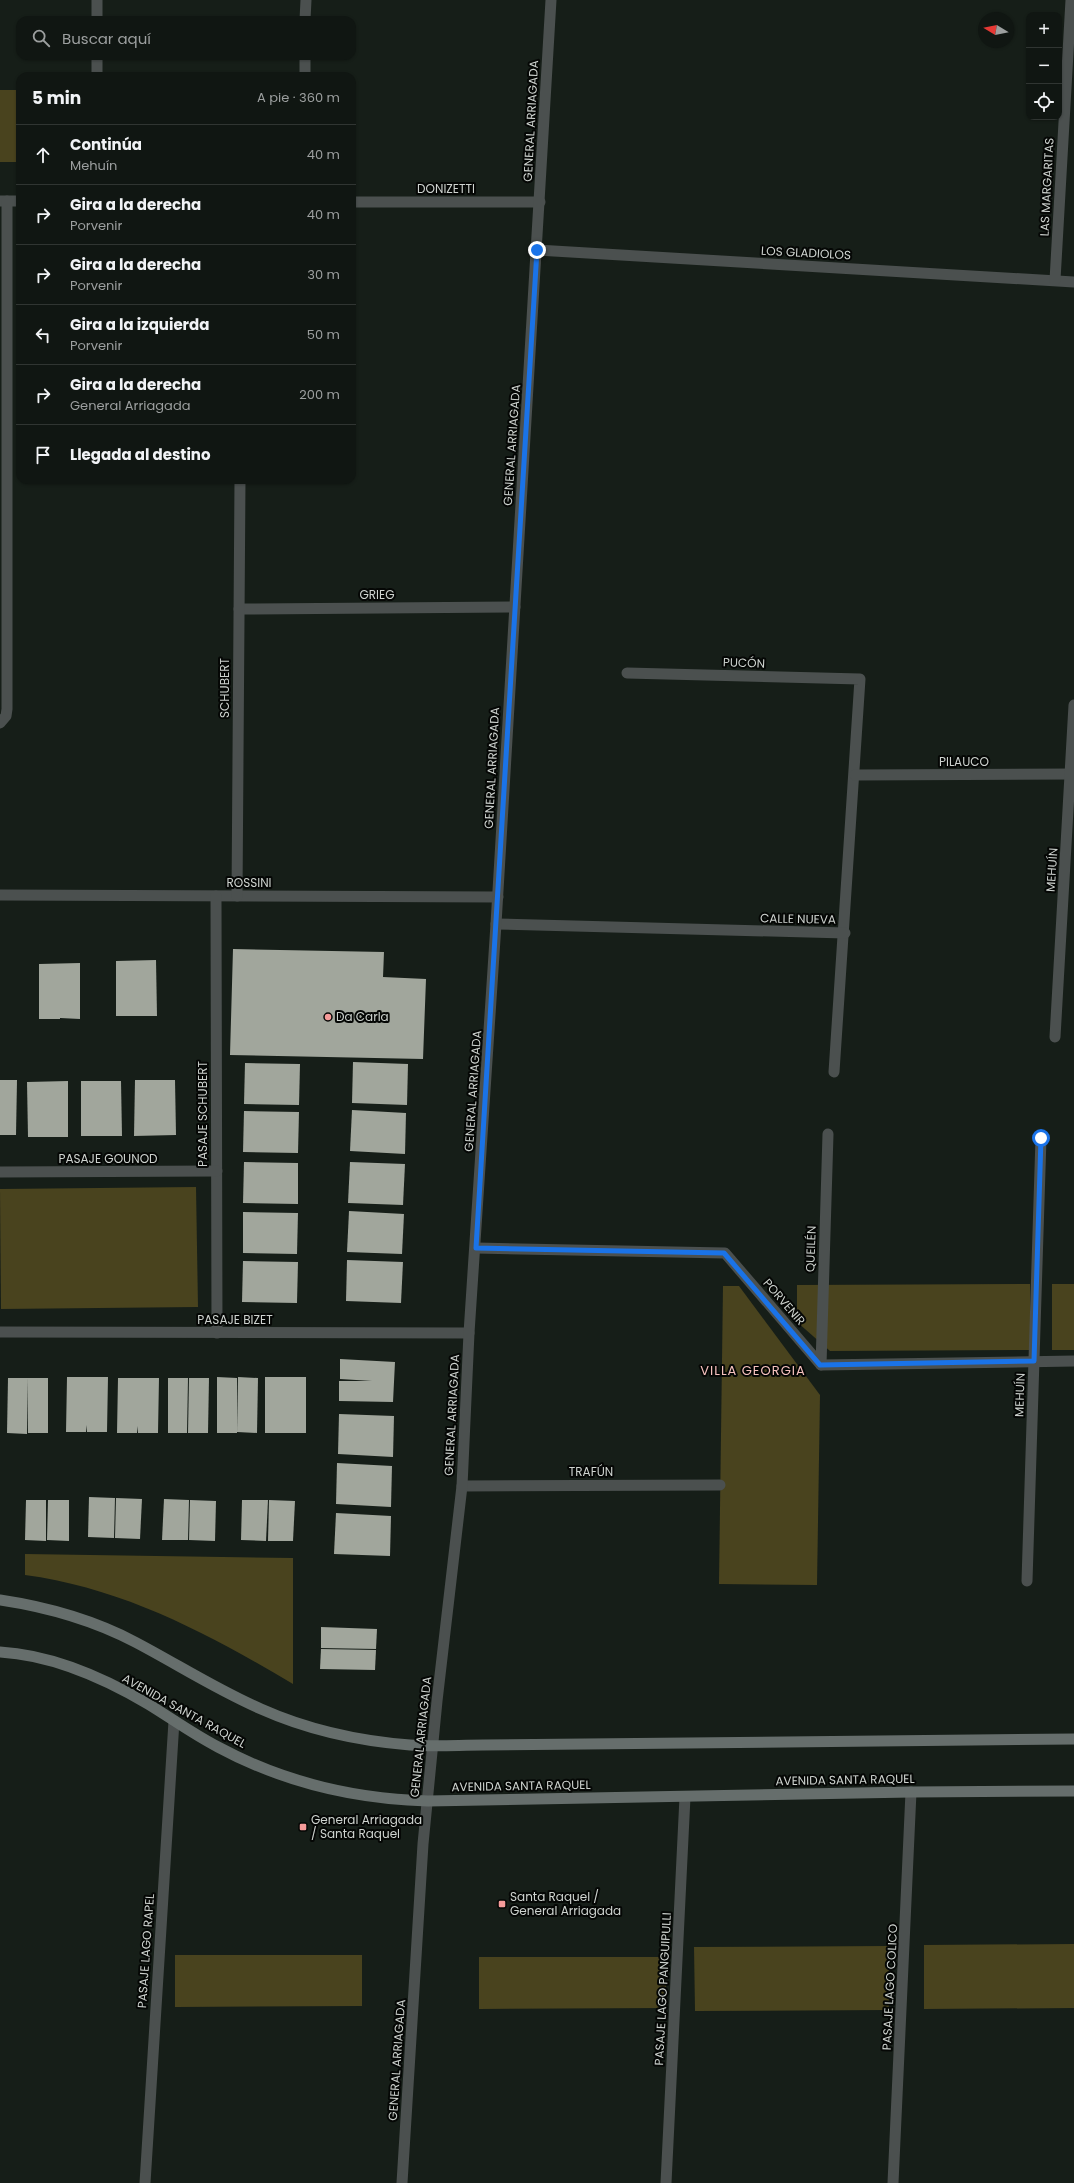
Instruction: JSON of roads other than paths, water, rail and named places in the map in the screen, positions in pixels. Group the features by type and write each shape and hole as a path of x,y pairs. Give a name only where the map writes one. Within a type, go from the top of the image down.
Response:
{"main road":[{"path":"0,1600 56,1612 96,1624 134,1641 260,1709 297,1723 337,1734 378,1741 412,1745 1074,1739"},
{"name":"AVENIDA SANTA RAQUEL","path":"0,1652 43,1659 83,1672 121,1689 218,1748 256,1765 295,1779 346,1793 392,1800 428,1801 911,1792 1074,1791"}],"street":[{"path":"97,0 97,16"},
{"path":"305,16 306,0"},
{"name":"GENERAL ARRIAGADA","path":"402,2183 422,1868 433,1744 462,1486 469,1333 476,1248 498,897 551,0"},
{"name":"LAS MARGARITAS","path":"1055,280 1071,0"},
{"path":"97,60 97,72"},
{"path":"305,60 305,72"},
{"path":"1,723 6,716 7,709 3,606 4,201 16,201"},
{"name":"DONIZETTI","path":"356,202 540,202"},
{"name":"LOS GLADIOLOS","path":"537,250 1074,282"},
{"name":"SCHUBERT","path":"237,896 240,484"},
{"name":"GRIEG","path":"239,609 515,607"},
{"name":"PUCÓN","path":"627,673 860,679"},
{"name":"CALLE NUEVA","path":"496,924 845,933 860,679"},
{"name":"MEHUÍN","path":"1054,1037 1072,774 1074,705"},
{"name":"PILAUCO","path":"855,775 1072,774"},
{"name":"ROSSINI","path":"0,895 498,897"},
{"name":"PASAJE SCHUBERT","path":"216,896 217,1333"},
{"path":"834,1072 845,933"},
{"name":"QUEILÉN","path":"820,1365 828,1134"},
{"name":"MEHUÍN","path":"1026,1581 1041,1138"},
{"name":"PASAJE GOUNOD","path":"0,1172 217,1171"},
{"name":"PORVENIR","path":"476,1248 724,1253 820,1365"},
{"name":"PASAJE BIZET","path":"0,1332 469,1333"},
{"path":"820,1365 1074,1361"},
{"name":"TRAFÚN","path":"462,1486 720,1485"},
{"name":"PASAJE LAGO RAPEL","path":"145,2183 174,1721"},
{"name":"PASAJE LAGO COLICO","path":"894,2183 911,1792"},
{"name":"PASAJE LAGO PANGUIPULLI","path":"666,2183 685,1797"}],"place":[{"name":"Da Carla","path":"328,1017"},
{"name":"General Arriagada / Santa Raquel","path":"303,1827"},
{"name":"Santa Raquel / General Arriagada","path":"502,1904"}],"district":[{"name":"VILLA GEORGIA","path":"753,1370"}]}
